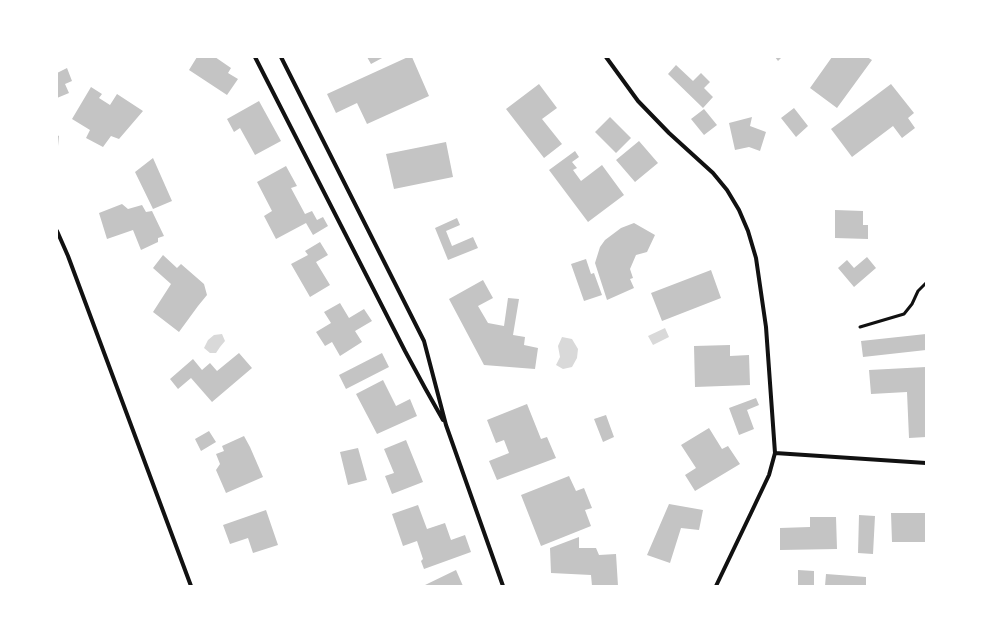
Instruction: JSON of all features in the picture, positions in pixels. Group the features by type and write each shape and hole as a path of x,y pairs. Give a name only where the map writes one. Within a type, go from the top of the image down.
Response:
{"street":[{"path":"255,57 415,369 446,425"},
{"path":"281,57 424,341 446,425 503,586"},
{"path":"606,57 638,101 669,133 713,173 727,190 739,210 748,231 756,258 766,327 775,453 769,475 716,586"},
{"path":"57,231 68,256 191,586"},
{"path":"775,453 926,463"}],"lane":[{"path":"860,327 904,314 912,304 918,292 926,283"}],"shaded area":[{"path":"665,328 669,337 653,345 648,336"},
{"path":"222,334 225,341 216,353 210,353 204,348 208,340 214,335"},
{"path":"562,337 572,339 578,349 577,358 572,367 563,369 556,365 560,357 558,346"}],"building":[{"path":"197,57 215,57 231,68 228,73 238,79 227,95 189,70"},
{"path":"367,57 384,57 371,64"},
{"path":"408,57 412,57 429,96 367,124 357,103 336,113 327,94"},
{"path":"775,57 782,57 778,61"},
{"path":"832,57 867,57 872,60 837,108 810,88"},
{"path":"676,65 693,81 701,73 710,82 704,88 713,97 703,108 668,74"},
{"path":"67,68 72,81 65,84 69,93 57,98 57,73"},
{"path":"539,84 557,108 542,119 562,144 544,158 506,109"},
{"path":"891,84 914,113 908,118 915,128 902,138 893,126 852,157 831,129"},
{"path":"91,87 102,94 99,98 110,105 117,94 143,111 119,139 111,136 103,147 86,138 90,130 72,119"},
{"path":"259,101 281,141 255,155 240,128 234,132 227,119"},
{"path":"794,108 808,126 796,137 781,118"},
{"path":"704,109 717,125 704,135 691,119"},
{"path":"610,117 631,138 616,153 595,132"},
{"path":"752,117 750,126 766,132 760,151 749,147 735,150 729,123"},
{"path":"57,135 59,136 58,146 57,146"},
{"path":"639,141 658,163 635,182 616,160"},
{"path":"446,142 453,177 394,189 386,154"},
{"path":"575,151 579,157 572,162 577,168 573,170 581,181 602,165 624,195 588,222 549,170"},
{"path":"153,158 172,201 153,209 135,172"},
{"path":"286,166 297,186 291,188 305,214 312,211 317,220 323,217 328,226 313,235 306,223 276,239 264,216 272,211 257,182"},
{"path":"122,204 128,209 142,205 146,212 152,211 164,236 158,238 158,242 141,250 133,230 107,239 99,213"},
{"path":"835,210 863,211 863,225 868,225 868,239 835,238"},
{"path":"457,218 460,225 446,231 452,246 473,237 478,248 448,260 435,228"},
{"path":"634,223 655,235 647,252 636,255 630,269 633,278 630,279 634,288 607,300 595,263 600,247 605,240 621,228"},
{"path":"320,242 328,255 316,262 330,285 310,297 291,264 308,255 305,251"},
{"path":"163,255 177,268 181,264 204,284 207,295 179,332 153,312 171,284 153,268"},
{"path":"867,257 876,268 854,287 838,268 847,260 854,268"},
{"path":"586,259 591,274 594,273 602,295 584,301 571,264"},
{"path":"711,270 721,298 662,321 651,293"},
{"path":"483,280 493,298 478,306 488,323 504,326 508,298 519,299 513,335 525,337 524,345 538,348 535,369 484,365 449,299"},
{"path":"340,303 349,318 364,309 372,321 355,331 362,342 340,356 332,342 325,346 316,332 331,323 324,312"},
{"path":"926,334 926,350 863,357 861,341"},
{"path":"730,345 730,356 749,355 750,385 695,387 694,346"},
{"path":"239,353 252,368 212,402 191,378 178,389 170,379 193,359 202,370 210,363 217,371"},
{"path":"382,353 389,367 346,389 339,375"},
{"path":"926,367 926,437 909,438 907,392 871,394 869,370"},
{"path":"383,380 396,406 410,399 417,416 377,434 356,394"},
{"path":"756,398 759,405 747,410 754,429 739,435 729,408"},
{"path":"527,404 541,439 547,437 556,458 497,480 489,461 509,453 504,440 496,443 487,420"},
{"path":"606,415 614,437 603,442 594,419"},
{"path":"709,428 722,449 728,446 740,464 695,491 685,475 696,468 681,445"},
{"path":"209,431 216,442 201,451 195,439"},
{"path":"244,436 263,477 226,493 216,470 220,464 216,454 224,451 222,446"},
{"path":"406,440 423,482 392,494 385,476 394,473 384,449"},
{"path":"358,448 367,480 348,485 340,452"},
{"path":"569,476 576,491 584,488 592,508 585,510 591,526 541,546 521,495"},
{"path":"669,504 703,510 699,530 681,528 670,563 647,555"},
{"path":"418,505 427,529 445,523 451,540 465,535 471,552 424,569 421,561 423,559 417,541 403,546 392,514"},
{"path":"266,510 278,545 253,553 248,538 230,544 223,525"},
{"path":"891,513 926,513 926,542 892,542"},
{"path":"859,515 875,516 873,554 858,553"},
{"path":"810,517 836,517 837,549 780,550 780,528 810,527"},
{"path":"579,537 579,548 596,548 599,555 616,554 618,586 592,586 591,575 551,573 550,548"},
{"path":"456,570 463,586 423,586"},
{"path":"798,570 814,571 814,586 798,586"},
{"path":"826,574 866,577 866,586 825,586"}]}
